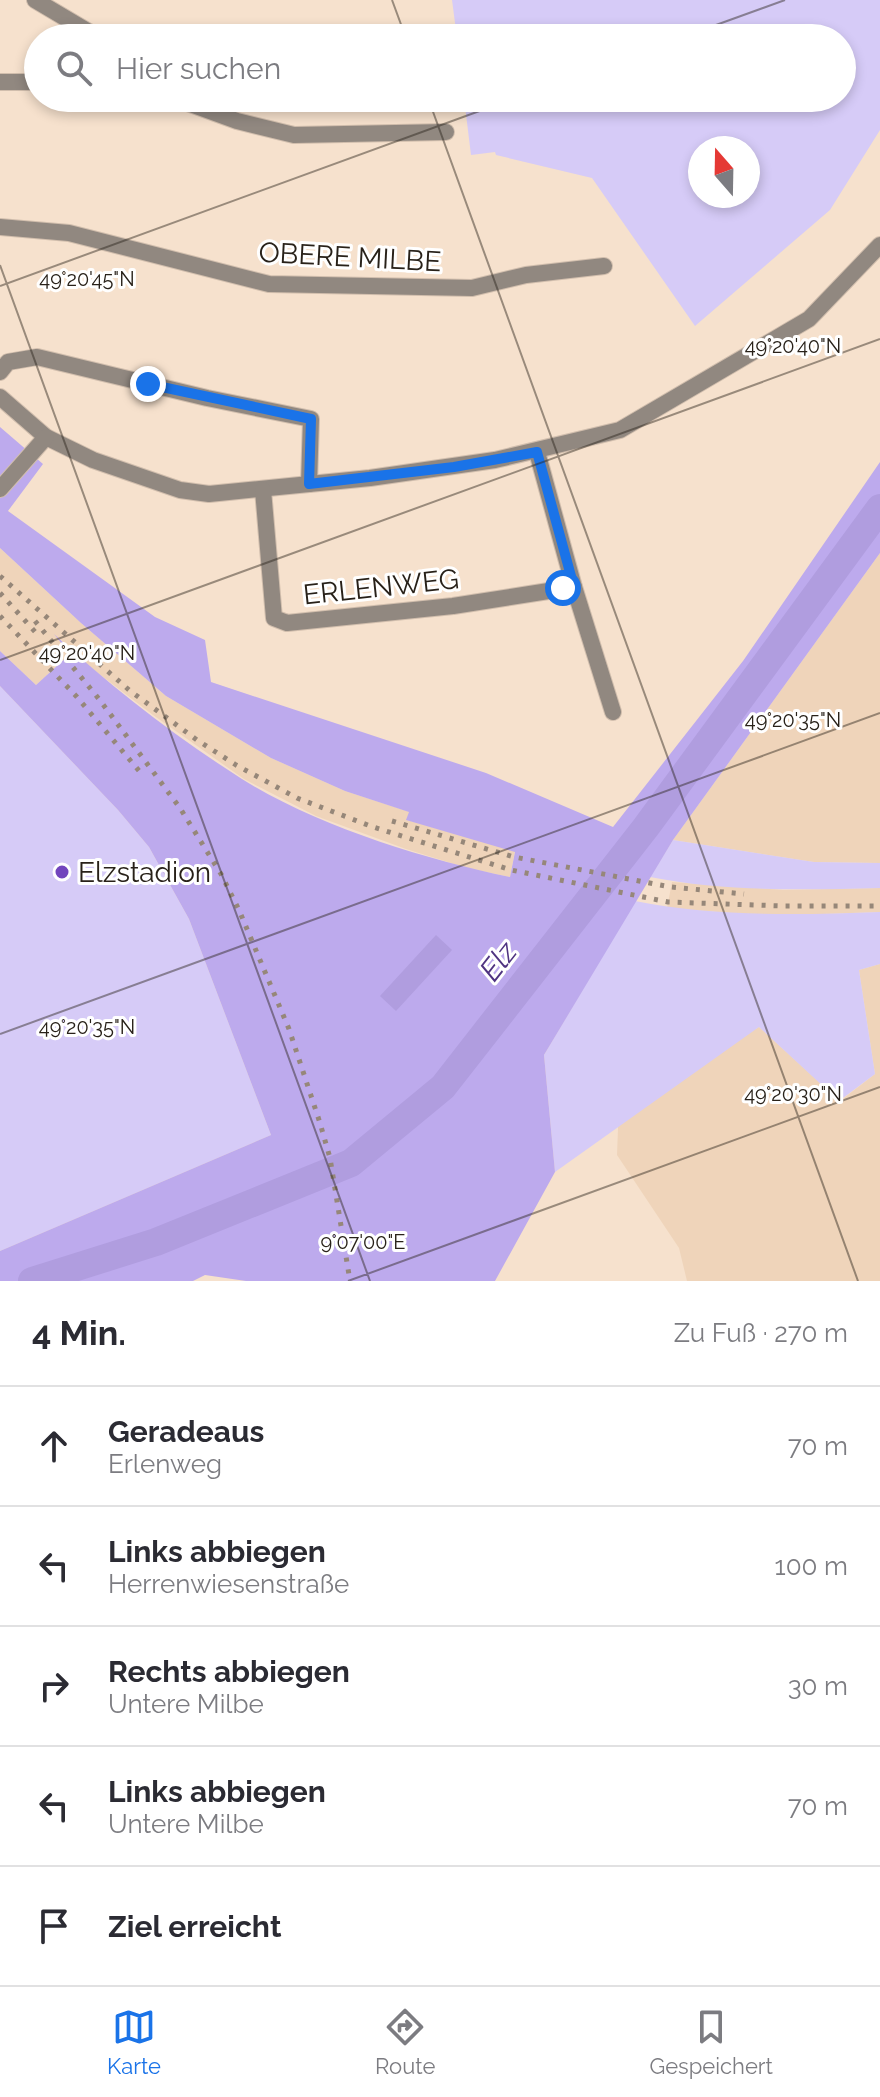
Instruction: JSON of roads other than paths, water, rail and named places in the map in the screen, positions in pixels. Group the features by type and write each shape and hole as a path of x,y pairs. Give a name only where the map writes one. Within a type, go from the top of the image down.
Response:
{"street":[{"path":"35,0 75,24"},
{"path":"0,82 24,82"},
{"path":"212,112 294,135 446,132"},
{"name":"OBERE MILBE","path":"0,227 69,233 269,284 472,288 526,275 604,266"},
{"path":"0,397 46,437 93,460 180,490 209,494 263,490 454,467 537,452 620,430 809,319 880,245"},
{"path":"0,372 8,362 37,357 207,398 311,419 309,484"},
{"path":"0,489 46,437"},
{"path":"537,452 613,712"},
{"name":"ERLENWEG","path":"263,490 274,618 287,623 453,606 574,587"}],"waterway":[{"name":"Elz","path":"32,1281 156,1242 351,1163 443,1087 646,827 880,508"}],"railway":[{"path":"0,576 129,690 197,740 297,798 373,827 511,870 668,902 880,906"},
{"path":"0,593 38,635"},
{"path":"0,616 77,697 140,772"},
{"path":"35,621 99,699 180,808 221,874 239,910 289,1029 320,1123 330,1158 350,1281"},
{"path":"392,821 514,857 671,887 744,894"}],"place":[{"name":"Elzstadion","path":"62,872"}]}
